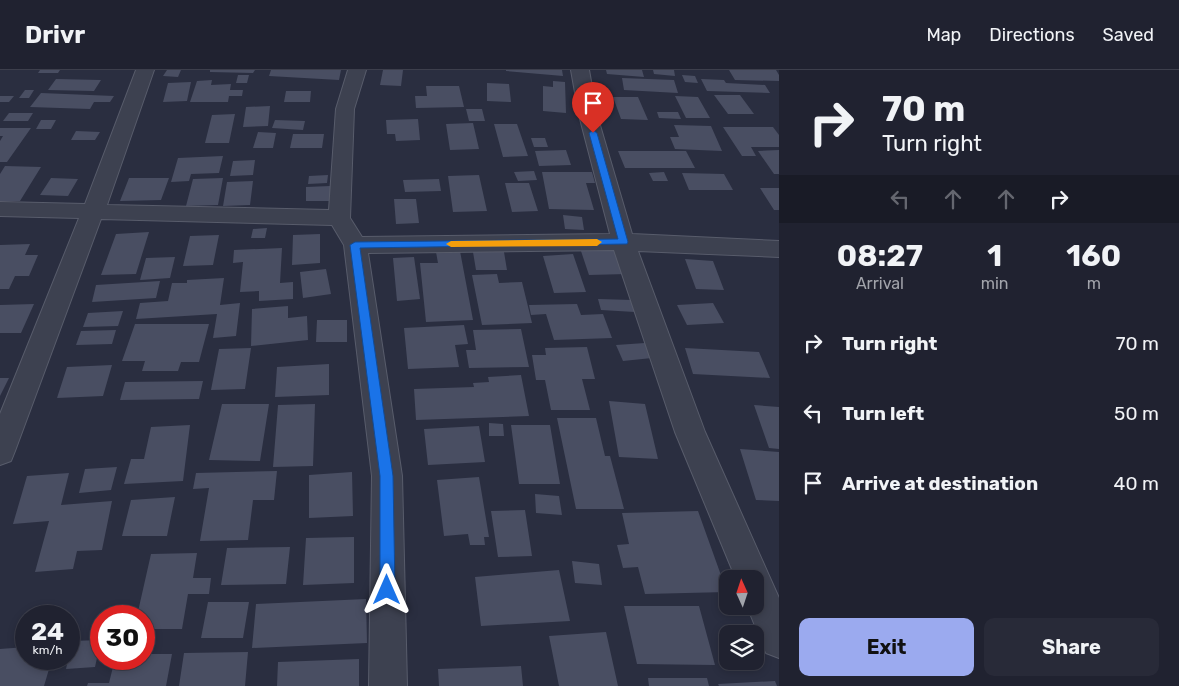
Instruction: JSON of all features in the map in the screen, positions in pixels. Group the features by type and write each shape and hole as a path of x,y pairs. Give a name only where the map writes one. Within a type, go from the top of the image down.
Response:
{"street":[{"path":"0,451 93,212 145,70"},
{"path":"357,70 345,110 340,218 355,245 387,476 388,686"},
{"path":"580,70 588,115 624,242 687,425 749,570"},
{"path":"0,209 340,218"},
{"path":"355,245 624,242 779,249"},
{"path":"764,605 779,640"}],"building":[{"path":"40,70 60,70 58,73 38,73"},
{"path":"167,70 181,70 178,77 163,76"},
{"path":"210,70 255,70 253,73 210,72"},
{"path":"271,70 341,70 339,80 269,76"},
{"path":"383,70 403,70 401,86 380,85"},
{"path":"562,70 563,76 506,71"},
{"path":"606,70 642,70 644,77 607,74"},
{"path":"653,70 674,70 675,76 654,74"},
{"path":"729,70 776,70 779,75 779,81 735,80"},
{"path":"238,75 249,75 247,83 236,83"},
{"path":"682,75 695,76 698,83 685,82"},
{"path":"622,78 674,80 678,93 624,90"},
{"path":"56,79 101,80 94,91 48,90"},
{"path":"701,79 724,80 726,83 765,85 770,93 707,91"},
{"path":"212,80 211,85 231,84 230,90 243,90 242,96 229,96 228,102 190,102 197,81"},
{"path":"553,81 565,82 566,113 543,111 543,86 553,87"},
{"path":"191,82 187,101 163,102 168,83"},
{"path":"487,83 509,84 511,102 487,101"},
{"path":"426,86 459,86 464,107 416,108 415,96 427,96"},
{"path":"25,90 34,90 29,98 19,98"},
{"path":"286,91 311,91 310,102 284,102"},
{"path":"41,93 114,96 110,102 94,102 90,109 30,107"},
{"path":"714,95 740,95 754,114 728,114"},
{"path":"0,96 14,96 9,102 0,102"},
{"path":"675,96 698,97 710,118 686,118"},
{"path":"613,97 638,97 648,120 621,119"},
{"path":"270,106 268,126 243,127 246,107"},
{"path":"466,109 482,109 485,121 469,121"},
{"path":"657,112 678,112 681,119 659,118"},
{"path":"9,113 33,113 28,121 3,121"},
{"path":"235,114 229,143 205,143 212,115"},
{"path":"418,119 420,140 396,141 395,134 387,134 386,120"},
{"path":"41,120 56,120 51,129 36,129"},
{"path":"275,120 305,121 303,130 272,128"},
{"path":"473,123 479,149 450,150 446,124"},
{"path":"494,124 517,124 528,156 503,157"},
{"path":"674,125 711,126 722,151 675,149 670,137 679,137"},
{"path":"723,127 773,127 779,135 779,147 751,147 756,156 742,156"},
{"path":"0,128 31,128 7,162 0,162 0,141 3,136 0,136"},
{"path":"76,131 100,132 95,140 71,140"},
{"path":"258,132 276,133 273,148 253,148"},
{"path":"293,134 324,134 322,148 290,148"},
{"path":"531,138 545,138 548,147 534,147"},
{"path":"566,150 571,165 539,166 535,151"},
{"path":"779,150 779,174 774,174 758,151"},
{"path":"618,151 686,151 695,168 625,168"},
{"path":"223,156 219,173 191,174 189,181 171,182 178,158"},
{"path":"255,160 253,175 230,176 233,161"},
{"path":"5,166 41,167 20,201 0,201 0,174"},
{"path":"534,171 537,180 518,181 514,172"},
{"path":"542,172 592,172 595,183 586,183 594,210 549,209"},
{"path":"664,172 668,181 653,181 649,173"},
{"path":"682,173 724,174 733,190 689,190"},
{"path":"328,175 327,183 308,184 309,176"},
{"path":"479,175 487,211 453,212 448,176"},
{"path":"51,178 78,179 68,196 40,195"},
{"path":"129,178 169,178 161,200 120,201"},
{"path":"223,178 218,205 186,206 193,179"},
{"path":"439,179 441,191 405,192 403,180"},
{"path":"253,181 250,205 223,206 227,182"},
{"path":"505,183 529,183 538,211 512,212"},
{"path":"330,186 330,201 306,201 306,187"},
{"path":"760,188 779,188 779,210 774,210"},
{"path":"394,199 416,199 419,223 396,224"},
{"path":"563,215 582,217 584,230 565,229"},
{"path":"267,228 265,238 251,238 253,229"},
{"path":"149,232 136,274 101,275 116,234"},
{"path":"320,234 320,263 292,265 293,235"},
{"path":"219,235 213,265 183,266 190,236"},
{"path":"30,244 25,255 38,255 29,276 15,276 9,289 0,289 0,245"},
{"path":"282,248 280,283 293,282 293,299 259,301 259,291 240,292 243,262 233,263 234,250"},
{"path":"617,250 627,274 589,275 581,251"},
{"path":"460,251 473,320 426,322 420,263 438,263 436,252"},
{"path":"473,252 504,252 507,270 476,270"},
{"path":"573,254 586,292 554,293 543,256"},
{"path":"175,257 170,278 140,280 146,258"},
{"path":"414,257 420,299 397,301 393,258"},
{"path":"685,259 713,261 724,290 696,289"},
{"path":"326,269 331,294 303,298 300,272"},
{"path":"497,274 499,283 522,282 532,323 482,325 472,275"},
{"path":"224,278 220,305 240,303 236,336 213,338 217,314 136,319 140,303 168,301 172,283 187,283 187,280"},
{"path":"160,281 156,298 92,302 96,285"},
{"path":"598,299 632,300 635,312 601,310"},
{"path":"713,303 724,323 687,325 677,305"},
{"path":"34,304 21,333 0,333 0,305"},
{"path":"577,304 581,315 603,314 612,338 554,340 546,314 531,315 529,305"},
{"path":"288,306 288,318 307,316 308,340 251,346 252,309"},
{"path":"123,311 118,326 83,327 88,313"},
{"path":"317,320 347,320 347,342 316,342"},
{"path":"135,324 209,324 199,362 181,362 178,371 142,371 145,361 122,361"},
{"path":"464,325 468,344 455,345 459,367 408,369 404,328"},
{"path":"521,329 529,367 469,368 466,350 476,350 473,330"},
{"path":"116,330 112,344 76,345 81,331"},
{"path":"645,343 652,358 623,361 616,345"},
{"path":"587,347 595,379 582,379 590,410 551,410 545,380 536,380 532,355 546,355 545,348"},
{"path":"251,348 245,389 211,390 219,349"},
{"path":"685,348 759,352 770,378 693,374"},
{"path":"329,364 329,395 275,397 277,367"},
{"path":"112,365 103,396 57,398 67,367"},
{"path":"521,375 529,416 416,420 414,389 474,387 473,383 489,382 488,377"},
{"path":"0,378 9,378 0,396"},
{"path":"203,381 199,399 120,400 125,382"},
{"path":"609,401 645,404 658,459 619,457"},
{"path":"222,404 269,404 260,461 209,460"},
{"path":"315,404 313,466 273,467 278,405"},
{"path":"754,405 779,407 779,449 769,448"},
{"path":"557,418 596,418 605,456 610,456 624,509 576,509"},
{"path":"489,423 503,424 504,436 489,436"},
{"path":"190,425 183,481 124,484 131,459 144,459 151,427"},
{"path":"511,425 550,425 560,484 519,484"},
{"path":"479,426 485,462 428,465 424,429"},
{"path":"740,449 779,452 779,501 756,500"},
{"path":"117,467 111,490 79,493 85,469"},
{"path":"277,471 274,500 253,500 248,540 200,541 209,488 193,489 196,473"},
{"path":"352,472 353,516 309,518 309,475"},
{"path":"69,473 61,505 112,501 102,550 77,551 73,569 35,572 49,521 13,524 27,476"},
{"path":"479,477 489,537 484,537 485,545 470,545 468,534 444,536 437,480"},
{"path":"535,494 559,496 562,515 536,513"},
{"path":"175,497 167,536 122,536 131,500"},
{"path":"525,510 532,556 498,557 491,511"},
{"path":"698,511 719,570 719,592 645,594 638,567 623,568 617,545 629,544 622,513"},
{"path":"354,537 354,583 303,585 306,538"},
{"path":"290,547 286,584 221,585 227,548"},
{"path":"197,553 193,578 211,578 209,594 188,594 182,629 155,629 155,605 139,605 151,554"},
{"path":"572,561 599,564 602,585 575,583"},
{"path":"559,570 570,621 481,626 475,577"},
{"path":"366,599 367,643 252,648 256,604"},
{"path":"208,602 249,602 243,638 201,638"},
{"path":"624,606 699,606 715,665 637,664"},
{"path":"606,632 618,686 559,686 549,636"},
{"path":"90,640 90,667 80,668 80,641"},
{"path":"15,648 15,670 49,670 44,686 0,686 0,649"},
{"path":"248,652 245,686 179,686 184,653"},
{"path":"155,654 172,654 166,686 87,686 88,683 109,683 112,670 155,670"},
{"path":"359,659 359,686 277,686 278,662"},
{"path":"521,666 523,686 439,686 438,669"},
{"path":"648,678 707,678 709,686 649,686"},
{"path":"775,681 777,686 719,686 718,684"}],"slow traffic":[{"path":"451,244 597,242"}],"route":[{"path":"387,590 387,476 355,245 624,242 593,133"}]}
